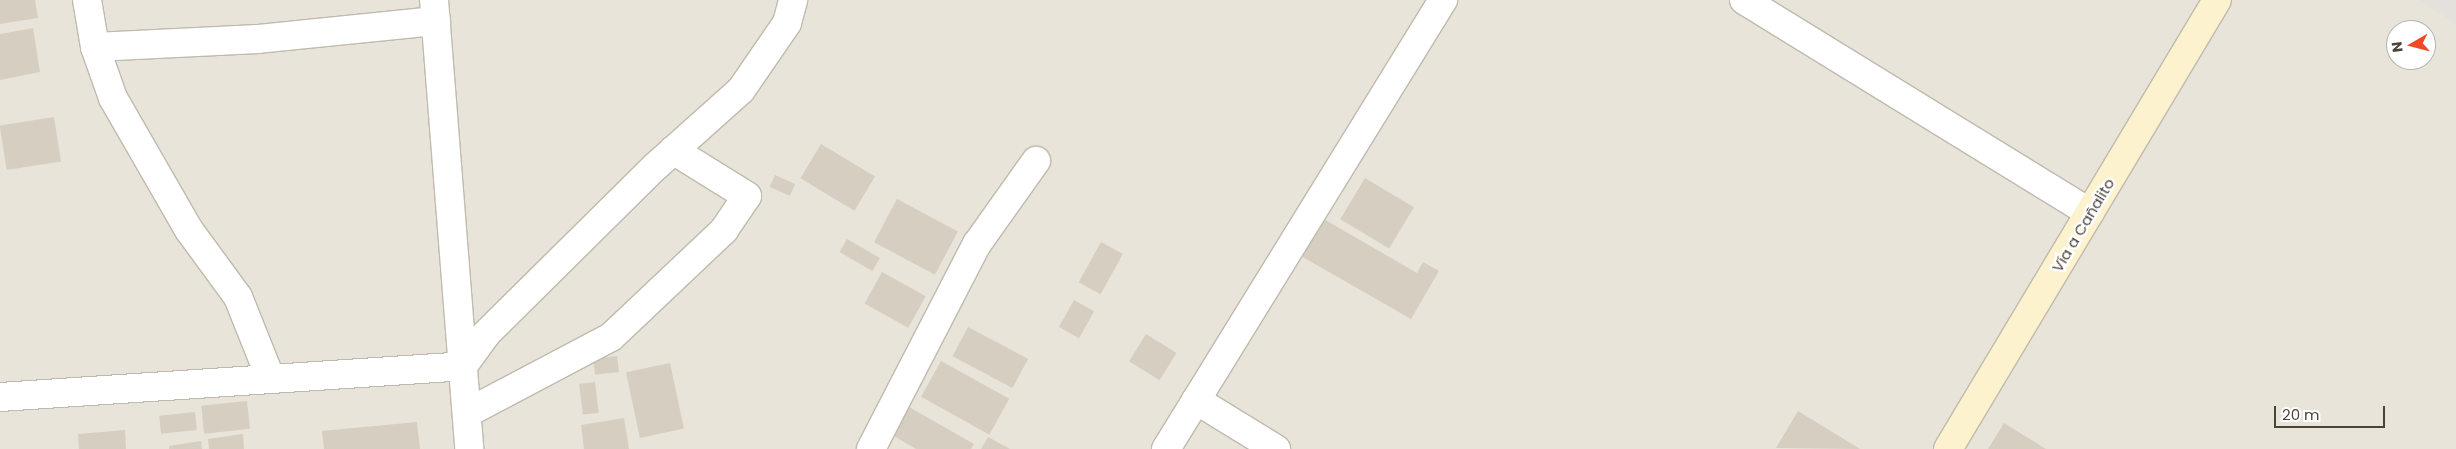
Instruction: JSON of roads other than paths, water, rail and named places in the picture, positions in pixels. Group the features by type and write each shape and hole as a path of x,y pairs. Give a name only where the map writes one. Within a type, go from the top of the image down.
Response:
{"main road":[{"name":"Vía a Cañalito","path":"1948,449 2217,0"}],"street":[{"path":"87,0 95,46 113,98 188,230 238,297 270,377"},
{"path":"464,366 486,334 674,150 741,90 787,23 793,0"},
{"path":"1166,449 1444,0"},
{"path":"1744,0 2090,213"},
{"path":"95,46 258,39 435,10 469,449"},
{"path":"467,414 611,337 724,230 747,196 674,150"},
{"path":"871,449 977,244 1036,161"},
{"path":"0,397 270,377 464,366"},
{"path":"1196,400 1276,449"}]}
